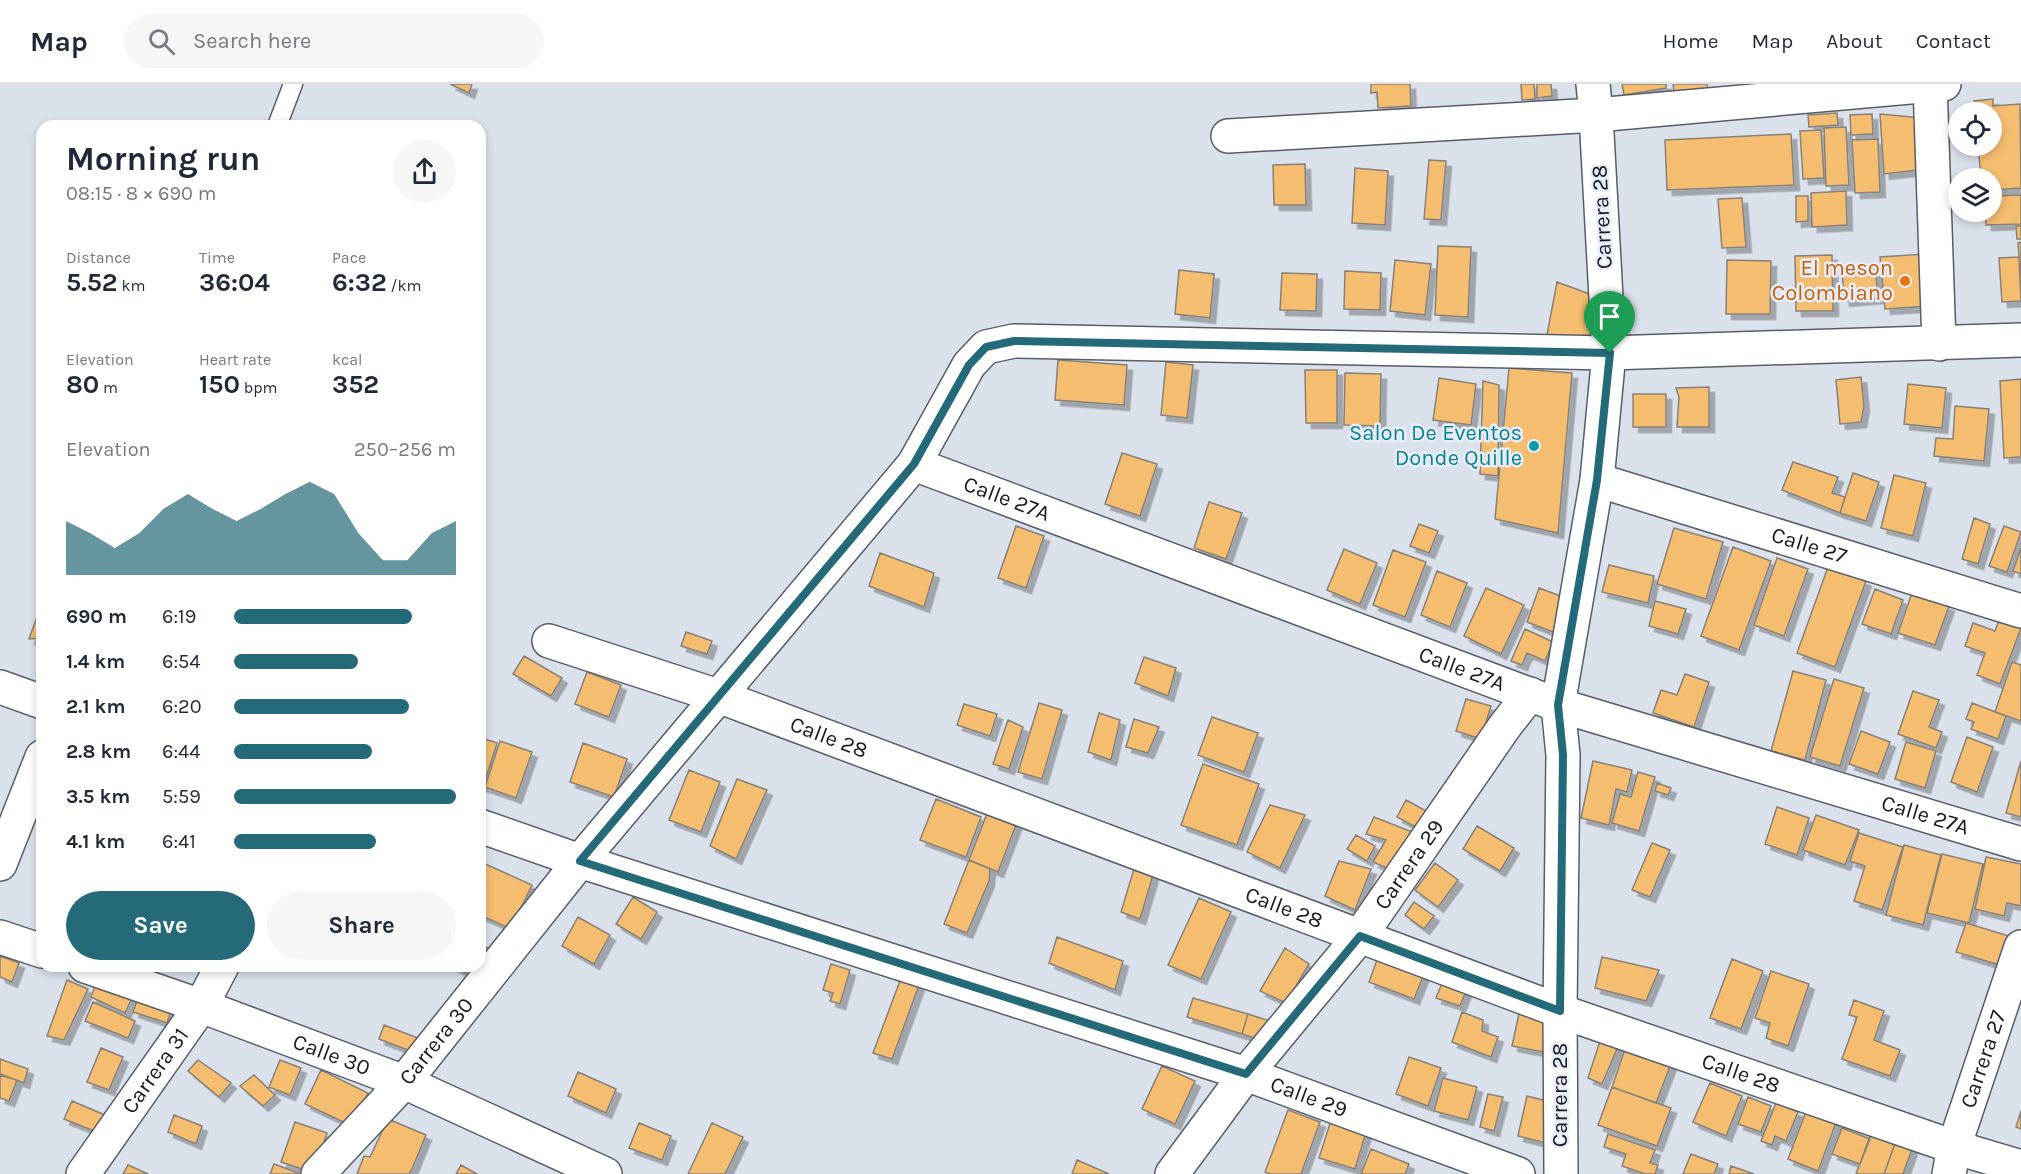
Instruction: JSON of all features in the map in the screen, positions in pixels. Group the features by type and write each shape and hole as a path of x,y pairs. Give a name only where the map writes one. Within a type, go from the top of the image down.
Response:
{"street":[{"path":"1228,136 1595,100 1935,85 1939,344"},
{"name":"Carrera 28","path":"1561,1174 1563,755 1544,699 1597,480 1610,353 1595,100"},
{"path":"1610,353 1939,344 2021,339"},
{"name":"Carrera 30","path":"318,1174 404,1082 580,861 914,464 969,365 986,347 1014,341 1610,353"},
{"name":"Calle 27A","path":"914,464 1544,699 2021,844"},
{"name":"Calle 27","path":"1597,480 2021,611"},
{"name":"Calle 28","path":"549,641 718,696 1952,1160 2021,1167"},
{"path":"0,687 36,700"},
{"name":"Carrera 29","path":"1172,1174 1246,1074 1360,936 1505,726 1544,699"},
{"path":"0,864 36,772"},
{"name":"Calle 29","path":"486,828 580,861 1246,1074 1518,1174"},
{"path":"0,936 36,949"},
{"name":"Carrera 27","path":"1952,1160 2019,964"},
{"name":"Calle 30","path":"102,972 201,1006 404,1082 605,1174"},
{"name":"Carrera 31","path":"83,1174 201,1006 219,972"}],"lane":[{"path":"280,120 292,84"}],"building":[{"path":"450,84 472,84 469,93"},
{"path":"1371,84 1410,84 1411,106 1378,108 1377,92 1371,93"},
{"path":"1521,84 1534,84 1535,99 1522,100"},
{"path":"1537,84 1551,84 1552,96 1537,98"},
{"path":"1622,84 1666,84 1666,88 1624,95"},
{"path":"1673,84 1707,84 1708,89 1674,91"},
{"path":"1993,99 1993,102 1974,101"},
{"path":"2020,104 2021,188 2002,189 2002,168 1980,168 1979,156 2002,156 2002,105"},
{"path":"1837,113 1838,125 1809,127 1808,115"},
{"path":"1872,114 1873,134 1851,135 1850,115"},
{"path":"1880,114 1922,118 1926,169 1884,174"},
{"path":"1846,127 1849,185 1826,186 1824,128"},
{"path":"1821,130 1824,178 1803,179 1800,131"},
{"path":"1791,134 1794,185 1667,190 1665,140"},
{"path":"1878,139 1880,192 1855,193 1852,140"},
{"path":"1429,160 1446,161 1441,220 1424,219"},
{"path":"1305,164 1306,205 1274,205 1273,165"},
{"path":"1355,168 1388,171 1385,225 1352,223"},
{"path":"1846,191 1847,225 1812,227 1811,193"},
{"path":"2021,195 2021,224 1986,225 1986,222 2002,222 2002,196"},
{"path":"1796,196 1808,196 1808,221 1796,222"},
{"path":"1742,198 1746,247 1722,248 1718,199"},
{"path":"2016,226 2021,226 2021,239 2017,239"},
{"path":"2021,242 2021,284 2018,243"},
{"path":"1438,246 1471,247 1468,317 1435,315"},
{"name":"El meson Colombiano","path":"1925,254 1929,306 1885,309 1880,257"},
{"path":"1832,255 1833,311 1796,311 1795,256"},
{"path":"2019,257 2021,301 2002,302 1999,258"},
{"path":"1395,260 1431,264 1425,315 1390,311"},
{"path":"1727,260 1771,261 1770,314 1726,314"},
{"path":"1875,265 1878,298 1844,301 1842,267"},
{"path":"1179,270 1214,274 1210,318 1175,314"},
{"path":"1345,271 1381,273 1380,310 1344,309"},
{"path":"1282,273 1317,274 1316,311 1280,310"},
{"path":"1557,282 1595,296 1590,339 1546,340"},
{"path":"1058,360 1127,365 1124,405 1055,400"},
{"path":"1166,362 1193,365 1187,418 1161,415"},
{"name":"Salon De Eventos Donde Quille","path":"1509,368 1572,373 1558,533 1495,519"},
{"path":"1305,370 1337,370 1337,423 1306,423"},
{"path":"1345,373 1381,374 1380,426 1344,425"},
{"path":"1861,377 1864,406 1861,422 1840,424 1836,380"},
{"path":"1439,378 1476,384 1471,425 1433,420"},
{"path":"2021,379 2021,457 2004,458 2000,381"},
{"path":"1483,381 1499,385 1498,476 1480,474"},
{"path":"1908,384 1946,388 1942,428 1904,424"},
{"path":"1709,387 1709,427 1677,427 1679,397 1676,388"},
{"path":"1633,394 1666,394 1666,427 1633,427"},
{"path":"1955,406 1989,409 1984,461 1934,456 1936,438 1953,439"},
{"path":"1122,453 1157,464 1140,516 1105,504"},
{"path":"1793,462 1838,477 1832,493 1845,497 1840,513 1782,490"},
{"path":"1853,473 1879,482 1866,521 1840,513"},
{"path":"1894,475 1926,483 1913,536 1881,528"},
{"path":"1209,502 1242,513 1226,559 1194,548"},
{"path":"1974,518 1990,524 1978,564 1962,559"},
{"path":"1419,524 1438,531 1429,553 1410,546"},
{"path":"1016,526 1044,536 1026,588 998,578"},
{"path":"2004,526 2021,532 2007,572 1989,566"},
{"path":"1674,528 1723,542 1706,599 1657,584"},
{"path":"1733,547 1771,561 1739,650 1701,636"},
{"path":"2021,548 2021,574 2013,571"},
{"path":"1344,549 1377,563 1360,604 1327,590"},
{"path":"1393,550 1426,562 1405,617 1373,605"},
{"path":"880,553 934,573 924,607 869,586"},
{"path":"1777,558 1808,569 1784,636 1754,625"},
{"path":"1609,565 1654,576 1648,603 1602,592"},
{"path":"1828,567 1866,581 1835,667 1797,653"},
{"path":"1437,571 1467,583 1450,627 1421,615"},
{"path":"1486,588 1524,605 1501,654 1464,636"},
{"path":"1539,588 1566,598 1553,632 1527,622"},
{"path":"1875,589 1903,600 1891,634 1862,624"},
{"path":"1912,593 1949,606 1935,645 1898,633"},
{"path":"1655,601 1686,609 1678,634 1649,626"},
{"path":"2001,615 2021,623 2021,628 2000,684 1977,675 1985,653 1965,646 1973,623 1995,631"},
{"path":"36,620 36,638 29,639"},
{"path":"1525,629 1553,642 1545,661 1527,653 1522,665 1511,661"},
{"path":"686,632 712,641 707,654 681,646"},
{"path":"524,656 562,678 551,696 513,674"},
{"path":"1144,657 1176,668 1168,696 1135,683"},
{"path":"2012,662 2021,665 2021,721 1995,712"},
{"path":"1793,671 1826,680 1805,760 1771,751"},
{"path":"587,672 621,685 609,717 575,704"},
{"path":"1685,674 1709,682 1694,727 1653,713 1661,690 1677,695"},
{"path":"1834,679 1864,688 1840,766 1810,757"},
{"path":"1913,691 1939,700 1929,727 1942,732 1936,748 1898,734"},
{"path":"1466,699 1491,706 1481,739 1456,731"},
{"path":"1039,703 1062,710 1042,779 1018,772"},
{"path":"1972,703 2006,716 1998,739 1971,729 1974,722 1966,719"},
{"path":"964,704 997,714 990,736 957,725"},
{"path":"1099,713 1120,720 1111,760 1088,752"},
{"path":"1212,717 1258,733 1244,772 1198,755"},
{"path":"1134,719 1159,727 1148,753 1126,747"},
{"path":"1008,720 1023,727 1009,769 993,764"},
{"path":"1861,731 1890,742 1878,774 1849,764"},
{"path":"1967,737 1993,747 1977,792 1951,782"},
{"path":"486,739 497,743 486,778"},
{"path":"500,741 532,752 516,798 486,787"},
{"path":"1906,742 1936,751 1925,788 1895,779"},
{"path":"583,743 627,759 614,797 570,782"},
{"path":"1593,761 1632,770 1627,792 1616,789 1609,825 1581,818"},
{"path":"2021,761 2021,817 2006,813"},
{"path":"1203,764 1259,784 1237,845 1181,825"},
{"path":"689,770 720,782 701,832 669,820"},
{"path":"1638,772 1655,777 1639,831 1612,823 1620,794 1631,797"},
{"path":"737,779 767,790 736,859 710,846"},
{"path":"1657,783 1671,788 1668,795 1655,791"},
{"path":"936,799 981,817 966,857 920,840"},
{"path":"1406,800 1428,812 1419,829 1397,817"},
{"path":"1270,805 1305,815 1280,868 1247,852"},
{"path":"1777,807 1809,818 1797,855 1765,844"},
{"path":"988,811 1017,822 998,872 969,860"},
{"path":"1816,815 1859,830 1845,865 1803,850"},
{"path":"1374,817 1420,835 1393,871 1373,862 1386,840 1366,834"},
{"path":"1477,826 1514,848 1500,871 1463,849"},
{"path":"1859,833 1903,847 1882,910 1854,901 1865,866 1850,861"},
{"path":"1356,835 1375,846 1367,861 1347,849"},
{"path":"1652,843 1670,850 1650,897 1632,890"},
{"path":"1904,845 1941,855 1923,925 1886,915"},
{"path":"1942,854 1983,864 1969,923 1927,913"},
{"path":"1986,857 2021,864 2021,906 2007,903 2004,916 1975,909"},
{"path":"969,860 990,869 989,881 967,933 944,924"},
{"path":"1339,861 1371,869 1355,910 1325,896"},
{"path":"1435,863 1458,880 1438,907 1415,890"},
{"path":"486,864 532,885 511,929 486,918"},
{"path":"1134,869 1153,875 1140,919 1121,912"},
{"path":"633,897 657,912 641,939 616,924"},
{"path":"1199,898 1231,912 1201,979 1168,965"},
{"path":"1414,902 1434,916 1424,929 1405,915"},
{"path":"578,917 610,935 594,964 562,946"},
{"path":"1966,923 2012,937 2003,966 1956,952"},
{"path":"1057,937 1123,961 1115,990 1049,963"},
{"path":"486,947 494,951 486,966"},
{"path":"1285,948 1309,964 1286,1003 1260,991"},
{"path":"0,956 19,963 12,982 0,977"},
{"path":"1378,957 1424,974 1414,999 1369,982"},
{"path":"1602,957 1659,970 1646,1001 1595,988"},
{"path":"1732,959 1763,971 1741,1029 1710,1018"},
{"path":"831,964 850,970 840,1004 830,1001 833,993 823,990"},
{"path":"1771,971 1809,984 1788,1046 1766,1038 1770,1023 1755,1018"},
{"path":"464,972 483,972 479,980"},
{"path":"99,975 136,989 125,1013 91,997"},
{"path":"901,978 919,985 892,1059 873,1053"},
{"path":"67,980 88,989 64,1040 47,1036"},
{"path":"1442,983 1466,991 1460,1006 1436,998"},
{"path":"139,994 173,1005 167,1023 133,1012"},
{"path":"1193,998 1248,1014 1242,1034 1187,1017"},
{"path":"1854,1000 1884,1011 1874,1040 1900,1050 1890,1076 1842,1059 1857,1017 1849,1015"},
{"path":"93,1002 135,1021 128,1038 85,1021"},
{"path":"1520,1009 1557,1016 1549,1053 1512,1046"},
{"path":"1462,1012 1483,1020 1482,1031 1498,1037 1491,1057 1452,1042"},
{"path":"1248,1014 1273,1022 1263,1041 1242,1034"},
{"path":"384,1025 423,1040 418,1054 379,1039"},
{"path":"1601,1038 1619,1044 1602,1084 1588,1078"},
{"path":"1626,1046 1671,1064 1656,1103 1612,1087"},
{"path":"101,1048 123,1057 109,1090 87,1082"},
{"path":"1409,1057 1441,1068 1428,1106 1396,1094"},
{"path":"0,1059 28,1069 24,1083 0,1074"},
{"path":"198,1060 231,1083 219,1097 188,1071"},
{"path":"280,1060 301,1068 290,1095 269,1087"},
{"path":"1162,1066 1195,1081 1175,1124 1142,1109"},
{"path":"321,1070 368,1093 352,1126 305,1104"},
{"path":"578,1072 616,1089 606,1113 568,1096"},
{"path":"0,1075 17,1080 9,1101 0,1098"},
{"path":"254,1075 275,1095 263,1106 240,1086"},
{"path":"1443,1078 1477,1087 1468,1120 1434,1111"},
{"path":"1710,1083 1742,1096 1726,1136 1693,1122"},
{"path":"1612,1087 1671,1108 1657,1146 1598,1125"},
{"path":"1488,1094 1503,1097 1494,1131 1480,1127"},
{"path":"1527,1096 1555,1103 1546,1143 1518,1136"},
{"path":"1748,1097 1771,1106 1761,1132 1738,1124"},
{"path":"72,1101 105,1115 99,1133 64,1119"},
{"path":"1776,1103 1798,1112 1786,1141 1775,1136 1772,1145 1761,1141"},
{"path":"1807,1109 1837,1120 1818,1171 1788,1159"},
{"path":"1288,1110 1320,1122 1301,1174 1270,1174 1265,1172"},
{"path":"1334,1111 1369,1122 1355,1169 1319,1158"},
{"path":"2021,1111 2021,1129 2016,1127"},
{"path":"174,1115 202,1126 196,1144 168,1132"},
{"path":"388,1119 426,1135 412,1169 409,1174 357,1174 364,1156 370,1157"},
{"path":"295,1122 327,1133 314,1173 281,1162"},
{"path":"639,1123 671,1136 662,1160 629,1148"},
{"path":"712,1123 743,1137 725,1174 688,1174"},
{"path":"1842,1128 1870,1139 1860,1164 1832,1154"},
{"path":"1872,1131 1896,1141 1884,1174 1856,1174"},
{"path":"1608,1134 1655,1150 1650,1163 1658,1165 1655,1174 1645,1174 1622,1166 1626,1154 1604,1147"},
{"path":"1896,1141 1913,1146 1903,1174 1884,1174"},
{"path":"1371,1149 1409,1164 1405,1174 1361,1174"},
{"path":"1691,1154 1718,1164 1714,1174 1683,1174"},
{"path":"1077,1160 1109,1174 1072,1174"},
{"path":"274,1164 301,1174 270,1174"},
{"path":"128,1165 148,1174 123,1174"},
{"path":"461,1165 477,1174 456,1174"},
{"path":"1731,1166 1754,1174 1729,1174"}],"place":[{"name":"El meson Colombiano","path":"1905,281"},
{"name":"Salon De Eventos Donde Quille","path":"1534,446"}],"route":[{"path":"1014,341 1610,353 1597,480 1558,705 1563,755 1560,1011 1360,936 1246,1074 580,861 914,464 969,365 986,347 1014,341"}]}
